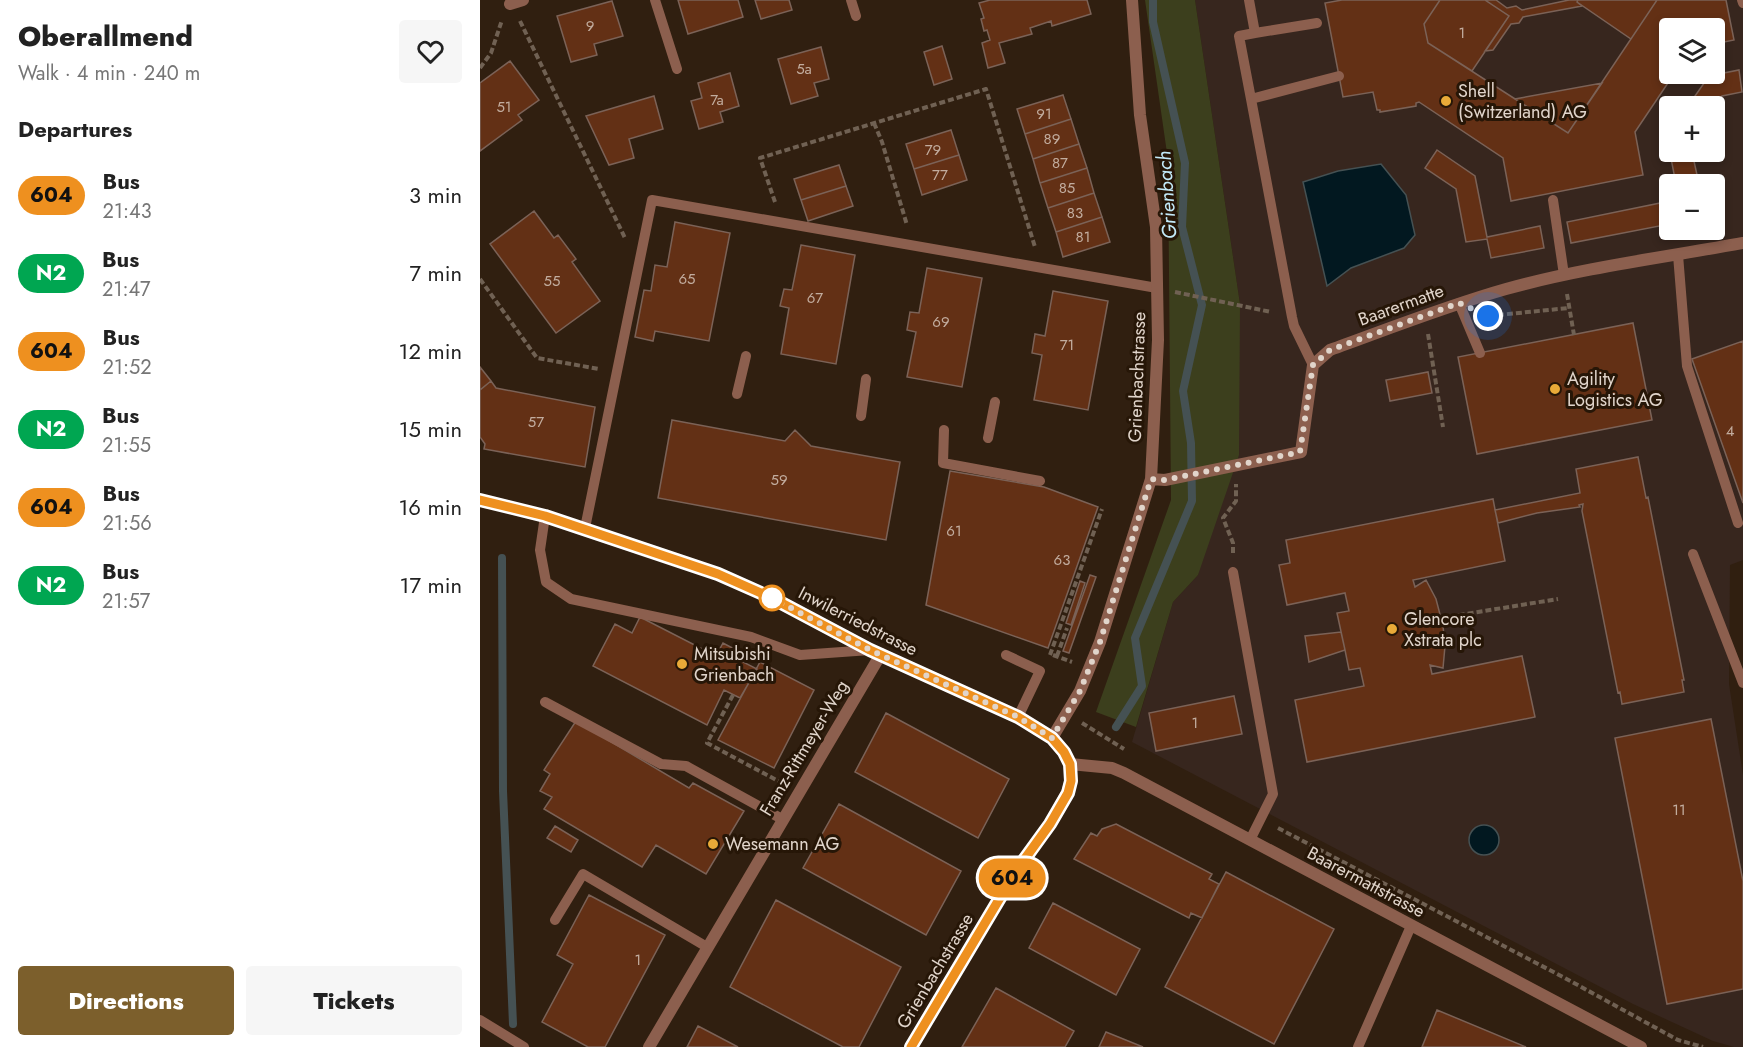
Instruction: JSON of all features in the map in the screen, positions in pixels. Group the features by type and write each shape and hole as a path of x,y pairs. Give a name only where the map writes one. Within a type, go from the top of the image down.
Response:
{"street":[{"path":"511,8 523,0"},
{"name":"Grienbachstrasse","path":"1052,738 1080,691 1100,642 1151,479 1158,340 1156,227 1140,114 1132,0"},
{"name":"Baarermatte","path":"1313,365 1330,350 1459,303 1508,288 1743,243"},
{"path":"1151,479 1165,480 1300,452 1313,365"},
{"name":"Inwilerriedstrasse","path":"480,500 585,528 718,574 772,598 875,652 1018,717 1052,738 1064,752 1070,764"},
{"name":"Franz-Rittmeyer-Weg","path":"649,1047 798,792 875,652"},
{"name":"Grienbachstrasse","path":"911,1047 1016,871 1050,824 1068,793 1071,781 1070,764"},
{"name":"Baarermattstrasse","path":"1070,764 1091,765 1118,771 1641,1047"}],"lane":[{"path":"655,0 677,69"},
{"path":"851,0 856,16"},
{"path":"1249,0 1255,33"},
{"path":"1313,365 1294,326 1239,36 1317,22"},
{"path":"1251,99 1339,76"},
{"path":"585,528 652,200 1157,288"},
{"path":"1553,200 1564,276"},
{"path":"1678,255 1687,366 1738,523"},
{"path":"1459,303 1480,353"},
{"path":"737,394 746,356"},
{"path":"861,416 867,379"},
{"path":"988,438 995,402"},
{"path":"944,430 943,463 1040,481"},
{"path":"545,516 540,550 546,582 571,599 751,637 800,656 875,652"},
{"path":"1693,554 1743,682"},
{"path":"1233,572 1273,794 1250,840"},
{"path":"1006,655 1040,671 1018,717"},
{"path":"545,702 661,764 686,766 782,819"},
{"path":"555,920 583,874 707,947"},
{"path":"1358,1047 1411,926"},
{"path":"480,1020 524,1047"}],"path":[{"path":"480,68 491,53 502,18 511,8 519,18 631,252 640,255"},
{"path":"767,181 760,158 986,89 1042,268"},
{"path":"874,123 882,141 914,246"},
{"path":"1564,276 1574,335"},
{"path":"480,279 537,358 617,373"},
{"path":"1157,288 1292,317"},
{"path":"1459,303 1488,316 1569,308"},
{"path":"1425,315 1443,427"},
{"path":"1233,572 1233,543 1223,518 1236,501 1237,492"},
{"path":"1040,671 1050,654 1102,509"},
{"path":"1442,618 1558,599"},
{"path":"1057,656 1067,628"},
{"path":"733,695 707,743 798,792"},
{"path":"1067,714 1129,752"},
{"path":"1261,819 1563,977 1678,1040 1703,1047"}],"shaded area":[{"path":"1195,0 1743,0 1743,560 1730,565 1729,684 1743,775 1743,1047 1713,1041 1633,1004 1132,742 1173,602 1198,575 1240,304"}],"green space":[{"path":"1145,0 1195,0 1240,304 1239,455 1198,575 1173,602 1136,727 1096,712 1171,500 1168,160"}],"water":[{"path":"1381,164 1406,195 1415,235 1404,248 1351,268 1327,286 1303,182 1338,171"},
{"path":"1484,825 1490,826 1498,834 1498,846 1490,854 1484,855 1478,854 1470,846 1469,840 1470,834 1478,826"}],"building":[{"path":"678,0 738,0 743,17 688,34"},
{"path":"755,0 789,0 792,10 761,19"},
{"path":"990,0 1087,0 1091,14 1052,26 1051,21 1030,28 1032,34 999,43 1005,63 988,68 982,43 990,40 987,30 984,31 981,19 984,18 979,3"},
{"name":"Shell (Switzerland) AG","path":"1342,0 1440,0 1424,24 1428,43 1568,133 1657,0 1726,0 1734,40 1725,42 1725,18 1659,18 1659,84 1667,84 1635,132 1643,175 1511,201 1503,158 1419,102 1416,106 1380,112 1377,110 1373,92 1343,97 1325,3"},
{"path":"1440,0 1485,0 1509,16 1472,71 1428,43 1424,24"},
{"path":"1485,0 1496,0 1507,8 1516,6 1522,10 1569,0 1578,0 1577,2 1582,6 1523,17 1519,23 1511,24 1493,50 1485,51 1509,16"},
{"path":"1578,0 1657,0 1631,39 1577,2"},
{"path":"612,1 623,36 594,44 597,55 571,62 557,16"},
{"path":"942,46 952,79 934,85 924,52"},
{"path":"821,47 829,79 814,83 818,96 791,104 778,59"},
{"path":"510,61 539,100 518,115 522,120 480,151 480,83"},
{"path":"1739,70 1742,92 1722,96 1695,96 1703,84 1725,84 1725,73"},
{"path":"730,73 739,106 720,112 723,122 699,129 691,101 702,98 698,83"},
{"path":"1602,83 1568,133 1515,99"},
{"path":"1063,95 1071,119 1025,134 1017,109"},
{"path":"654,96 663,129 629,139 634,158 609,165 586,116"},
{"path":"1071,119 1079,144 1033,159 1025,134"},
{"path":"951,130 959,155 914,169 906,144"},
{"path":"1079,144 1087,168 1040,183 1033,159"},
{"path":"1437,150 1475,176 1487,237 1540,226 1544,248 1491,258 1487,239 1466,242 1456,189 1425,168"},
{"path":"959,155 967,180 922,195 914,169"},
{"path":"1672,162 1694,162 1697,174 1674,174"},
{"path":"839,165 846,186 801,200 794,179"},
{"path":"1087,168 1094,193 1048,208 1040,183"},
{"path":"846,186 853,206 808,221 801,200"},
{"path":"1094,193 1102,217 1056,232 1048,208"},
{"path":"1659,203 1659,226 1571,243 1567,222"},
{"path":"534,211 554,238 558,235 576,259 572,262 600,301 556,333 490,244"},
{"path":"1102,217 1110,242 1063,257 1056,232"},
{"path":"675,222 730,233 709,341 655,331 653,341 635,337 644,290 651,291 655,265 667,267"},
{"path":"801,245 855,255 836,364 781,354 789,308 780,306 784,289 792,290"},
{"path":"927,268 982,278 962,387 907,377 916,332 907,330 910,312 919,313"},
{"path":"1053,291 1108,301 1088,410 1034,400 1042,355 1032,353 1035,334 1045,336"},
{"name":"Agility Logistics AG","path":"1633,323 1652,420 1477,454 1458,357"},
{"path":"1743,341 1743,503 1692,359"},
{"path":"480,367 491,381 480,390"},
{"path":"1428,372 1432,393 1390,401 1386,380"},
{"path":"491,381 496,388 595,407 585,467 484,449 485,444 480,437 480,390"},
{"path":"672,420 785,441 795,430 811,446 900,462 886,540 658,498"},
{"path":"1638,457 1684,680 1682,680 1684,692 1622,704 1582,511 1583,504 1579,505 1580,507 1537,513 1498,523 1495,510 1580,493 1576,469"},
{"path":"950,471 1044,487 1098,507 1048,648 926,605"},
{"name":"Glencore Xstrata plc","path":"1493,499 1505,561 1413,580 1415,587 1426,580 1436,599 1443,626 1445,646 1443,668 1430,665 1432,674 1522,656 1535,717 1307,762 1295,700 1364,686 1360,668 1349,670 1337,613 1349,611 1345,593 1287,605 1279,565 1290,563 1286,540"},
{"path":"1090,575 1096,577 1069,653 1063,651"},
{"path":"1080,581 1085,583 1071,625 1066,623"},
{"path":"640,617 716,656 723,643 742,653 739,660 757,669 740,698 724,690 707,725 593,666 615,624 632,633"},
{"path":"1341,632 1345,650 1309,662 1305,636"},
{"path":"760,662 814,690 774,768 718,740"},
{"path":"1234,696 1242,734 1156,751 1149,713"},
{"path":"886,713 1009,779 978,838 855,772"},
{"path":"1711,719 1743,881 1743,989 1667,1004 1615,738"},
{"path":"576,721 689,788 693,783 744,811 706,874 656,845 642,867 544,809 552,797 540,791 550,774 544,770"},
{"path":"839,804 961,871 926,935 803,868"},
{"path":"1116,824 1212,874 1209,879 1219,884 1202,918 1191,913 1189,918 1074,859 1091,833 1097,836 1102,829"},
{"path":"555,826 578,840 571,852 547,838"},
{"path":"1226,872 1334,929 1274,1044 1165,987"},
{"path":"589,895 665,935 605,1047 588,1047 542,1022 573,964 557,955"},
{"path":"776,900 901,967 859,1047 843,1047 730,987"},
{"path":"1053,903 1140,949 1116,995 1029,948"},
{"path":"996,988 1074,1031 1065,1047 962,1047"},
{"path":"1437,1010 1526,1047 1422,1047"},
{"path":"698,1026 738,1047 687,1047"},
{"path":"1106,1032 1143,1047 1099,1047"}],"waterway":[{"name":"Grienbach","path":"1116,727 1142,686 1135,638 1192,501 1191,443 1183,391 1202,305 1182,227 1185,163 1153,22 1153,0"},
{"path":"502,558 503,791 513,1024"}],"bus line":[{"name":"604","path":"480,500 545,516 718,574 772,598 870,650 1018,717 1052,738 1064,752 1070,764 1071,781 1068,793 1050,824 1016,871 911,1047"}],"place":[{"name":"Shell (Switzerland) AG","path":"1446,101"},
{"name":"Agility Logistics AG","path":"1555,389"},
{"name":"Glencore Xstrata plc","path":"1392,629"},
{"name":"Mitsubishi Grienbach","path":"682,664"},
{"name":"Wesemann AG","path":"713,844"}],"route":[{"path":"772,598 870,650 1018,717 1052,738 1080,691 1100,642 1151,479 1165,480 1300,452 1313,365 1330,350 1459,303 1488,316"}]}
